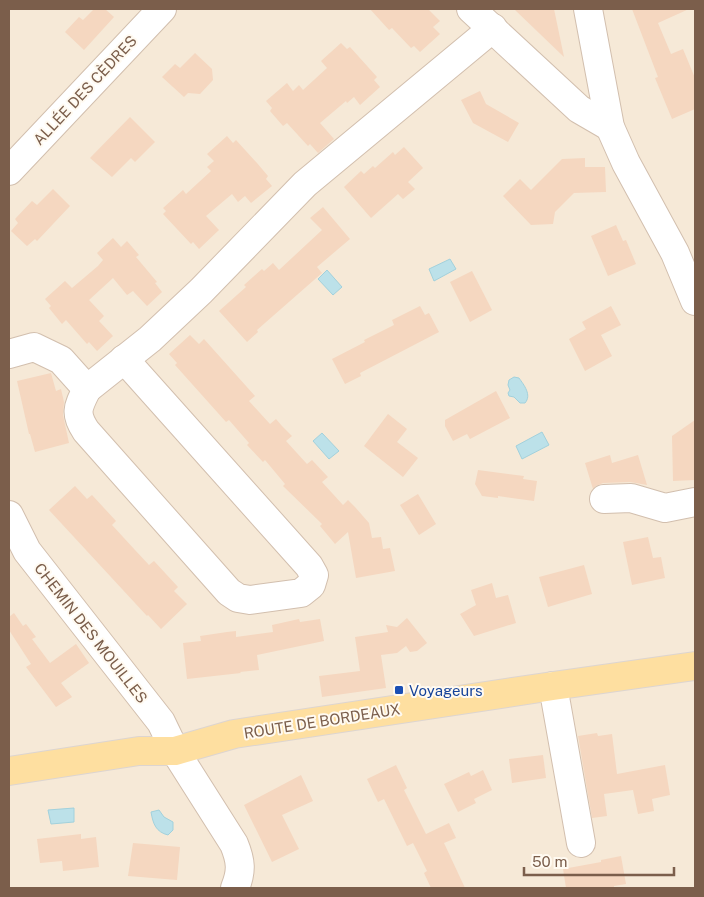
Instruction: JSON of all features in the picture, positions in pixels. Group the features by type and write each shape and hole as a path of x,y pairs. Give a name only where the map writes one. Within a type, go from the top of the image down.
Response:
{"main road":[{"name":"ROUTE DE BORDEAUX","path":"9,771 138,751 176,750 234,734 695,666"}],"street":[{"name":"ALLÉE DES CÈDRES","path":"9,171 162,9"},
{"path":"471,9 579,109 610,127"},
{"path":"588,9 610,127 626,163 674,253 695,301"},
{"path":"124,359 309,566 314,575 310,585 301,592 250,600 238,598 229,592 86,431 79,420 79,405 87,389 124,359 150,339 201,291 305,184 493,28"},
{"path":"9,354 34,347 61,360 87,389"},
{"path":"604,499 631,498 665,508 695,502"},
{"name":"CHEMIN DES MOUILLES","path":"9,515 27,551 161,722 176,750 234,844 240,859 240,873 236,888"},
{"path":"553,686 581,843"}],"shaded area":[{"path":"9,9 695,9 695,888 9,888"}],"water":[{"path":"450,259 456,269 434,281 429,269"},
{"path":"327,270 342,287 333,295 318,279"},
{"path":"514,377 519,378 526,390 528,397 525,403 520,403 514,397 509,396 509,380"},
{"path":"542,432 549,445 522,459 516,446"},
{"path":"322,433 339,451 329,459 313,441"},
{"path":"74,808 74,822 51,824 48,810"},
{"path":"159,810 164,817 173,822 173,830 168,835 158,830 153,820 151,812"}],"building":[{"path":"94,9 105,9 114,17 84,50 65,32 79,17 83,20"},
{"path":"370,9 428,9 440,21 433,27 440,34 420,52 414,46 411,48 392,28 389,30"},
{"path":"514,9 554,9 564,57"},
{"path":"632,9 689,9 658,23 671,54 683,49 695,78 695,109 672,119 655,78 658,77"},
{"path":"341,43 347,49 350,47 377,77 374,80 380,87 360,105 354,97 347,103 346,101 320,123 334,139 318,153 310,144 308,146 287,123 283,126 270,111 272,108 266,101 287,83 293,91 299,85 303,90 327,68 321,61"},
{"path":"195,53 212,69 213,80 200,94 188,93 184,97 162,77 175,64 180,68"},
{"path":"480,91 486,104 519,123 508,142 473,123 461,100"},
{"path":"130,117 155,142 135,162 131,158 112,177 90,158"},
{"path":"227,136 233,143 236,140 257,163 268,176 266,179 272,186 251,203 245,196 238,202 232,194 206,216 219,230 199,249 193,242 191,244 163,214 166,211 163,208 183,190 186,194 211,171 207,167 214,161 207,154"},
{"path":"404,147 423,168 408,182 415,189 403,199 398,194 371,218 344,187 361,171 364,174 373,166 375,168 393,152 395,155"},
{"path":"585,158 585,167 605,167 606,192 574,193 555,212 553,224 531,225 503,196 520,179 531,190 562,159"},
{"path":"53,189 70,206 37,241 35,239 27,246 11,231 18,223 15,219 32,201 37,205"},
{"path":"323,207 350,239 317,267 322,273 257,330 258,332 247,342 219,311 246,287 244,285 262,269 264,271 273,263 279,270 322,230 310,218"},
{"path":"616,225 623,241 626,240 636,264 608,276 591,236"},
{"path":"113,238 121,247 127,241 139,255 136,257 157,282 155,283 162,292 147,306 133,291 127,295 113,278 89,300 104,316 99,321 113,336 97,351 89,342 87,344 66,320 62,324 49,308 51,306 45,299 65,281 72,288 98,266 103,260 97,253"},
{"path":"472,271 492,310 470,322 450,282"},
{"path":"420,306 425,315 429,313 439,332 360,373 361,376 345,384 332,359 394,325 392,320"},
{"path":"611,306 621,325 601,335 612,356 585,371 569,339 586,329 582,322"},
{"path":"190,335 199,344 204,339 255,396 249,401 270,424 276,419 292,436 286,441 307,464 312,460 328,477 322,482 343,505 348,500 369,523 372,538 381,537 383,549 390,548 395,571 356,578 348,532 335,544 320,526 322,524 283,486 285,484 265,460 263,462 247,445 249,443 229,420 226,422 175,365 177,363 169,354"},
{"path":"51,373 56,391 61,389 64,402 63,415 69,443 35,452 17,381"},
{"path":"496,391 510,418 470,439 467,434 453,441 445,426 445,420"},
{"path":"388,414 407,429 397,442 418,458 403,477 364,446"},
{"path":"695,420 695,480 673,481 672,436"},
{"path":"610,455 612,463 638,455 647,485 630,482 603,483 593,489 585,463"},
{"path":"478,470 524,476 523,479 537,481 534,501 498,496 498,498 482,496 475,484"},
{"path":"75,486 87,499 92,495 116,521 112,525 149,565 154,561 178,587 174,591 187,604 161,629 49,510"},
{"path":"418,494 436,524 419,535 400,505"},
{"path":"648,537 653,558 661,557 665,578 632,585 623,542"},
{"path":"584,565 592,594 548,607 539,577"},
{"path":"492,583 496,598 508,595 516,623 474,636 460,614 476,605 471,590"},
{"path":"14,613 23,626 26,624 36,637 32,639 50,663 76,644 89,663 61,683 72,697 56,707 26,667 31,664 9,630 9,617"},
{"path":"407,618 427,643 417,651 410,652 406,646 397,653 381,655 386,688 322,697 319,676 360,671 355,637 388,632 386,625 397,627"},
{"path":"299,619 300,622 320,619 324,641 257,655 259,670 187,679 183,643 201,641 200,636 227,632 236,631 236,637 273,632 272,625"},
{"path":"597,733 598,736 612,734 617,774 665,765 670,795 652,799 654,811 638,814 633,790 604,794 607,816 592,818 578,736"},
{"path":"543,755 546,778 512,783 509,759"},
{"path":"396,765 407,788 404,790 426,834 449,823 456,838 444,843 465,888 431,888 424,873 427,871 413,843 407,846 384,799 378,802 367,779"},
{"path":"483,770 492,790 474,799 476,803 458,812 444,784 469,772 471,776"},
{"path":"301,775 313,801 282,815 299,849 272,862 244,805"},
{"path":"81,834 81,839 96,837 99,867 63,871 62,861 40,863 37,839"},
{"path":"133,843 180,847 177,880 128,876"},
{"path":"621,856 626,884 614,886 614,888 566,888 563,869"}],"place":[{"name":"Voyageurs","path":"399,690"}]}
